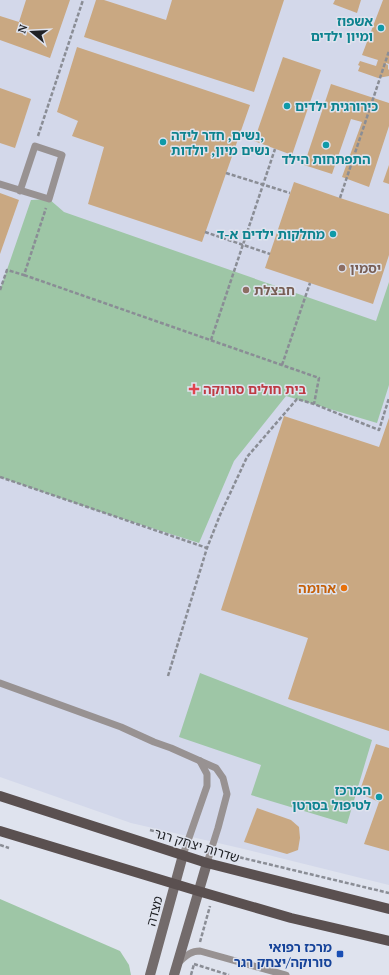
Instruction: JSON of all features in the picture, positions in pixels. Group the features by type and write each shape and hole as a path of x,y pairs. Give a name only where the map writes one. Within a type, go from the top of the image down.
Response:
{"main road":[{"name":"שדרות יצחק רגר","path":"0,796 206,863 389,909"},
{"path":"0,831 291,918 389,941"},
{"name":"מצדה","path":"150,975 183,855"},
{"path":"174,975 206,863"}],"lane":[{"path":"0,184 20,191 49,199 62,155 35,146 20,191"},
{"path":"0,683 121,727 216,768 223,778 227,794 218,828 206,863"},
{"path":"183,855 207,786 208,774 200,761"},
{"path":"177,964 191,952 200,951 286,975"}],"path":[{"path":"35,146 83,0"},
{"path":"340,198 389,51"},
{"path":"211,340 275,149"},
{"path":"226,173 290,194"},
{"path":"24,275 49,199"},
{"path":"205,232 270,254"},
{"path":"0,290 7,270 319,378 314,404"},
{"path":"282,365 310,283"},
{"path":"168,676 208,548 220,516 246,457 297,399 314,404 379,430 389,398"},
{"path":"0,478 208,548"},
{"path":"194,964 229,975"}],"shaded area":[{"name":"בית חולים סורוקה","path":"0,0 389,0 389,885 131,823 0,777"}],"green space":[{"path":"49,199 64,212 376,321 389,282 389,385 377,423 286,396 234,461 199,543 101,512 0,477 0,290 31,200"},
{"path":"200,673 372,740 347,824 251,795 261,765 179,737"},
{"path":"0,899 120,951 129,965 131,975 0,975"}],"building":[{"path":"26,0 70,0 50,58 0,40 0,16 19,22"},
{"path":"96,0 104,0 166,20 172,0 284,0 254,92 84,37"},
{"name":"אשפוז ומיון ילדים","path":"335,0 361,0 357,13 333,4"},
{"name":"אשפוז ומיון ילדים","path":"383,0 389,0 389,64 386,64 388,65 389,76 378,78 358,71 360,66 358,65 360,61 376,66 378,60 362,55"},
{"name":"נשים, חדר לידה, נשים מיון, יולדות","path":"77,47 250,105 202,242 88,204 104,147 72,136 78,121 57,112"},
{"name":"כירורגית ילדים","path":"283,57 321,70 292,155 254,141"},
{"name":"התפתחות הילד","path":"331,84 389,103 389,126 369,187 342,177 362,122 351,119 332,174 304,165"},
{"path":"0,88 31,99 15,148 0,143"},
{"path":"389,165 389,184 383,182"},
{"name":"מחלקות ילדים א-ד","path":"294,182 389,214 389,255 373,304 265,268"},
{"path":"0,193 19,200 0,254"},
{"path":"284,416 379,447 389,418 389,731 288,699 308,638 221,610"},
{"name":"המרכז לטיפול בסרטן","path":"376,744 389,748 389,851 364,844 379,802 359,793"},
{"path":"257,808 291,820 299,827 300,838 298,850 287,854 244,842"}],"place":[{"name":"אשפוז ומיון ילדים","path":"381,28"},
{"name":"כירורגית ילדים","path":"287,106"},
{"name":"נשים, חדר לידה, נשים מיון, יולדות","path":"163,142"},
{"name":"התפתחות הילד","path":"326,145"},
{"name":"מחלקות ילדים א-ד","path":"333,234"},
{"name":"יסמין","path":"342,268"},
{"name":"חבצלת","path":"246,290"},
{"name":"בית חולים סורוקה","path":"194,389"},
{"name":"ארומה","path":"344,588"},
{"name":"המרכז לטיפול בסרטן","path":"379,797"},
{"name":"מרכז רפואי סורוקה/יצחק רגר","path":"340,954"}]}
